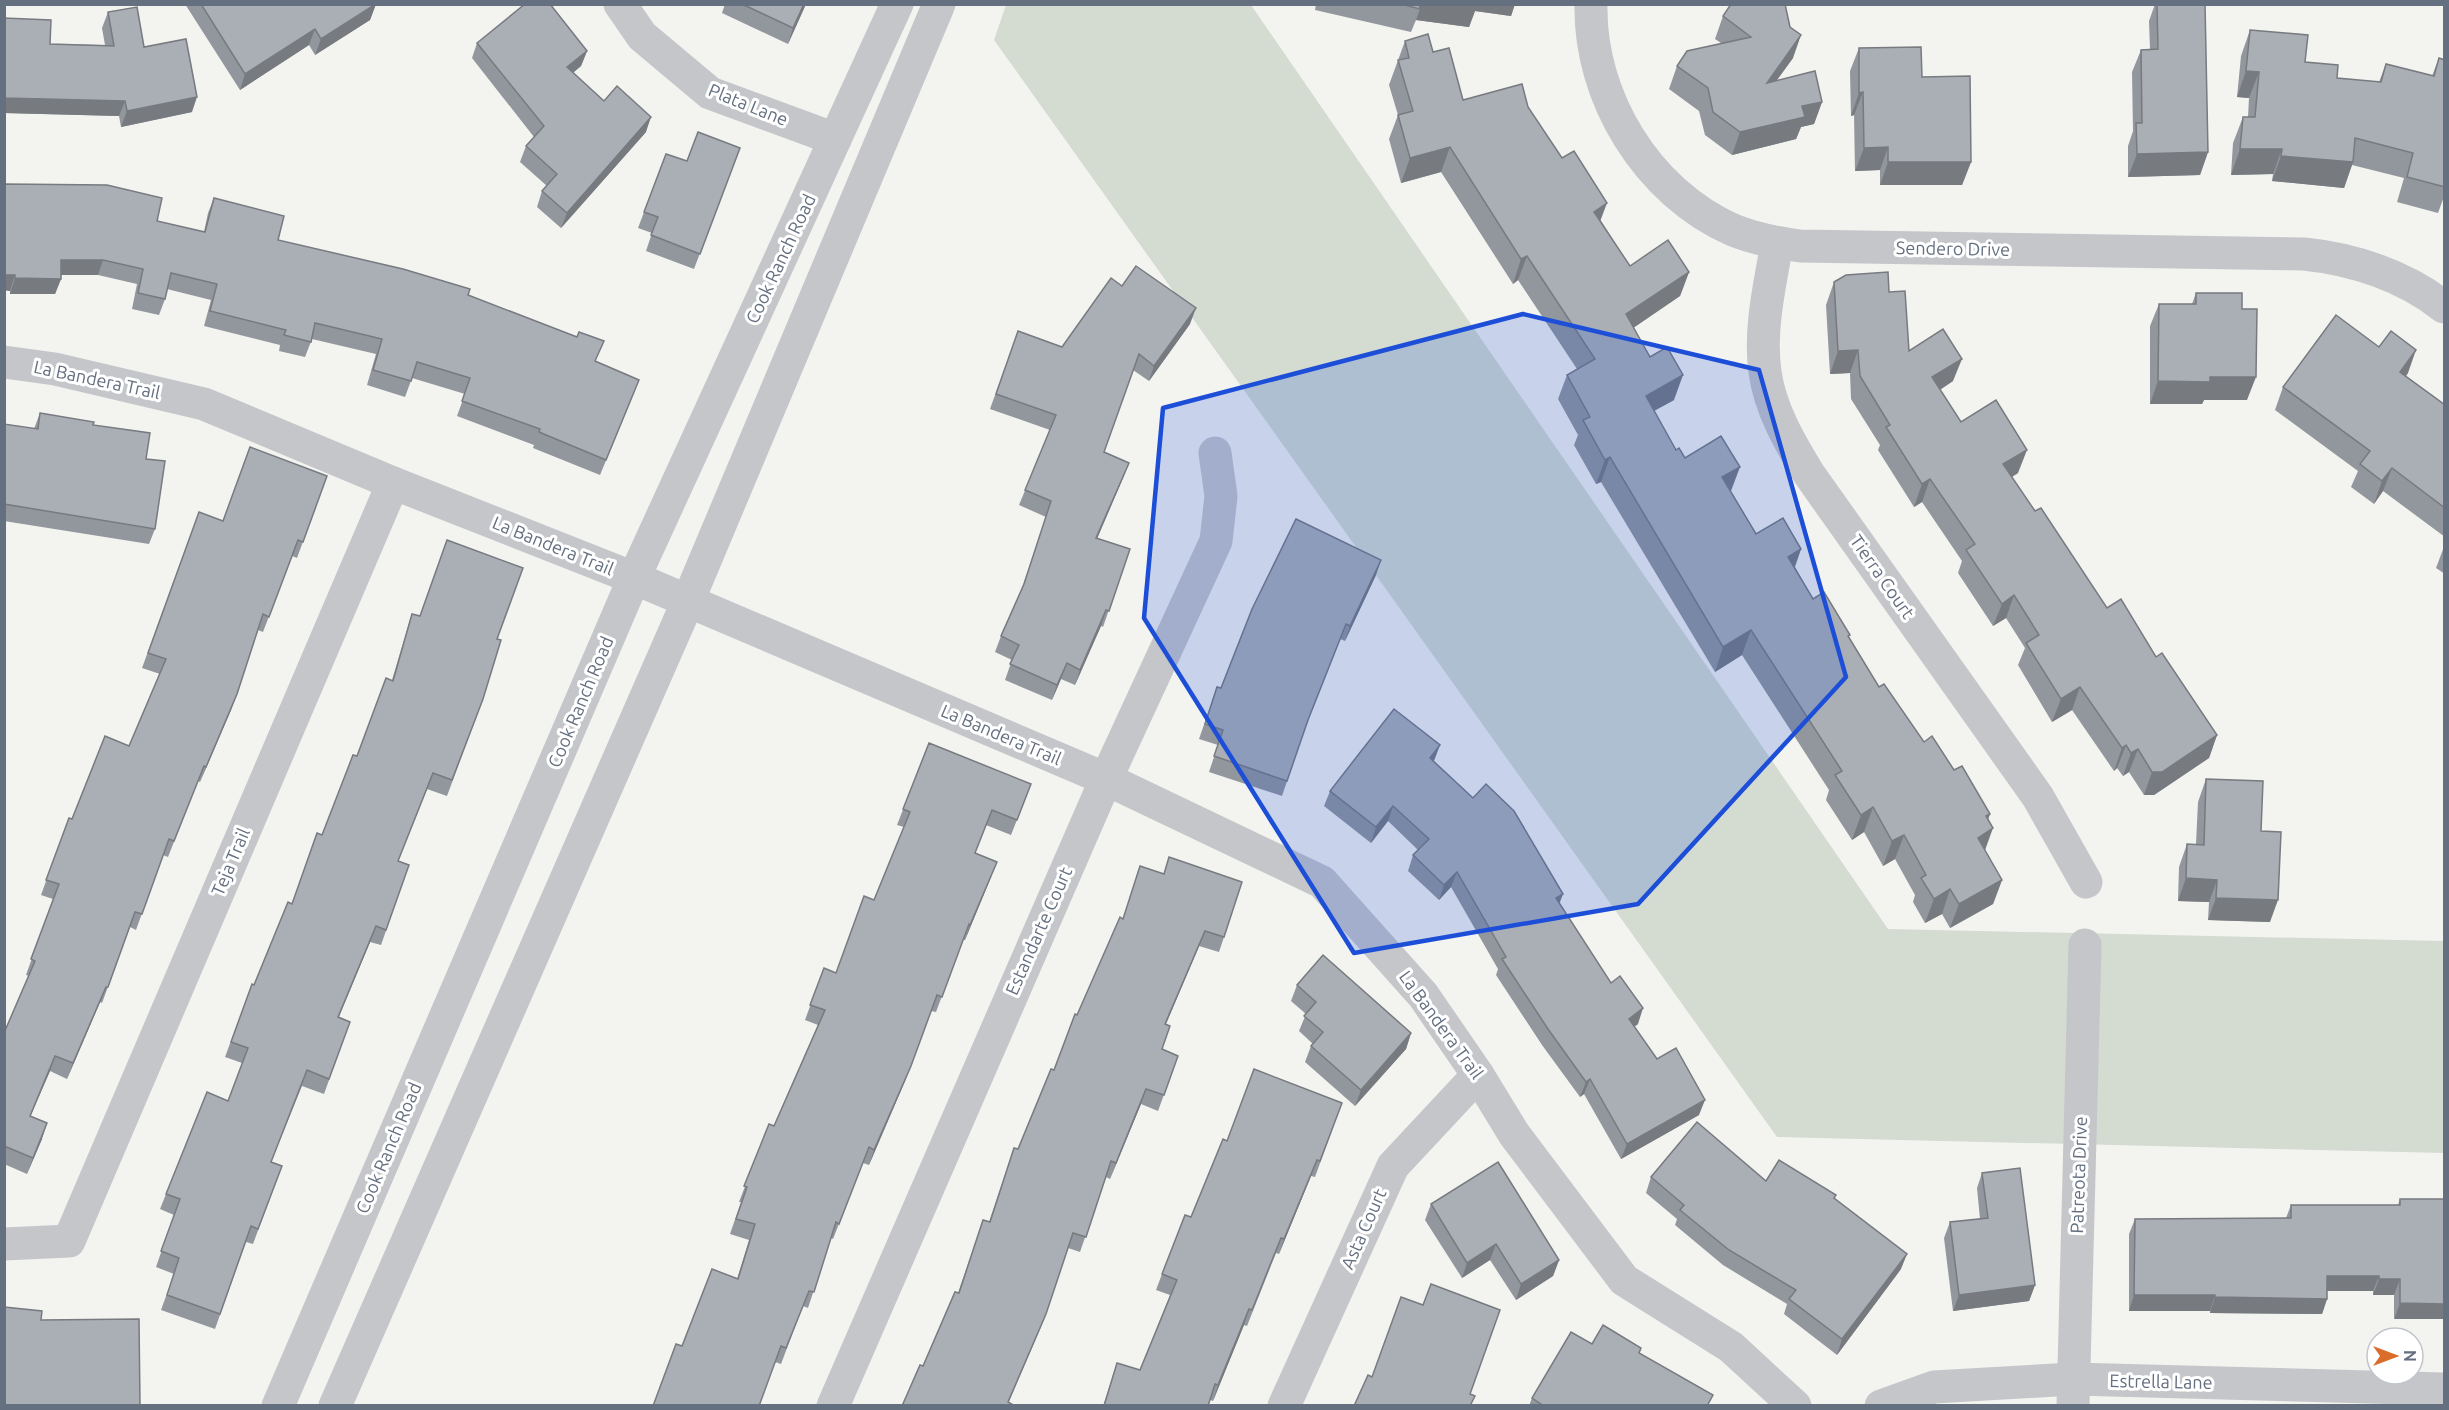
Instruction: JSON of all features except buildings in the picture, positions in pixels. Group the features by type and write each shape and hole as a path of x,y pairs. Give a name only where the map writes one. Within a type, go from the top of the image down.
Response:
{"street":[{"name":"Plata Lane","path":"620,4 642,36 710,93 835,140"},
{"name":"Cook Ranch Road","path":"278,1406 634,578 897,4"},
{"path":"335,1406 688,601 939,4"},
{"name":"Sendero Drive","path":"1591,4 1594,46 1602,81 1615,112 1642,156 1675,191 1714,219 1733,229 1777,243 1826,247 2322,256 2379,271 2422,291 2445,308"},
{"name":"Tierra Court","path":"1777,243 1764,324 1763,349 1765,374 1780,422 1809,474 2038,797 2086,882"},
{"name":"La Bandera Trail","path":"4,362 55,369 204,404 393,483 634,578 1106,779 1322,882 1423,995 1478,1075 1514,1134 1624,1280 1731,1347 1794,1406"},
{"name":"Estandarte Court","path":"833,1406 1106,779 1216,541 1221,496 1215,453"},
{"name":"Teja Trail","path":"4,1244 69,1241 393,483"},
{"name":"Patreota Drive","path":"2073,1392 2085,945"},
{"name":"Asta Court","path":"1284,1406 1393,1166 1478,1075"},
{"name":"Estrella Lane","path":"1881,1406 1934,1387 2073,1392 2445,1389"}],"highlighted area":[{"path":"1523,314 1759,370 1846,677 1638,904 1354,953 1144,618 1163,408"}],"shaded area":[{"path":"1006,5 1251,5 1888,929 2444,941 2444,1153 1777,1137 994,40"}]}
